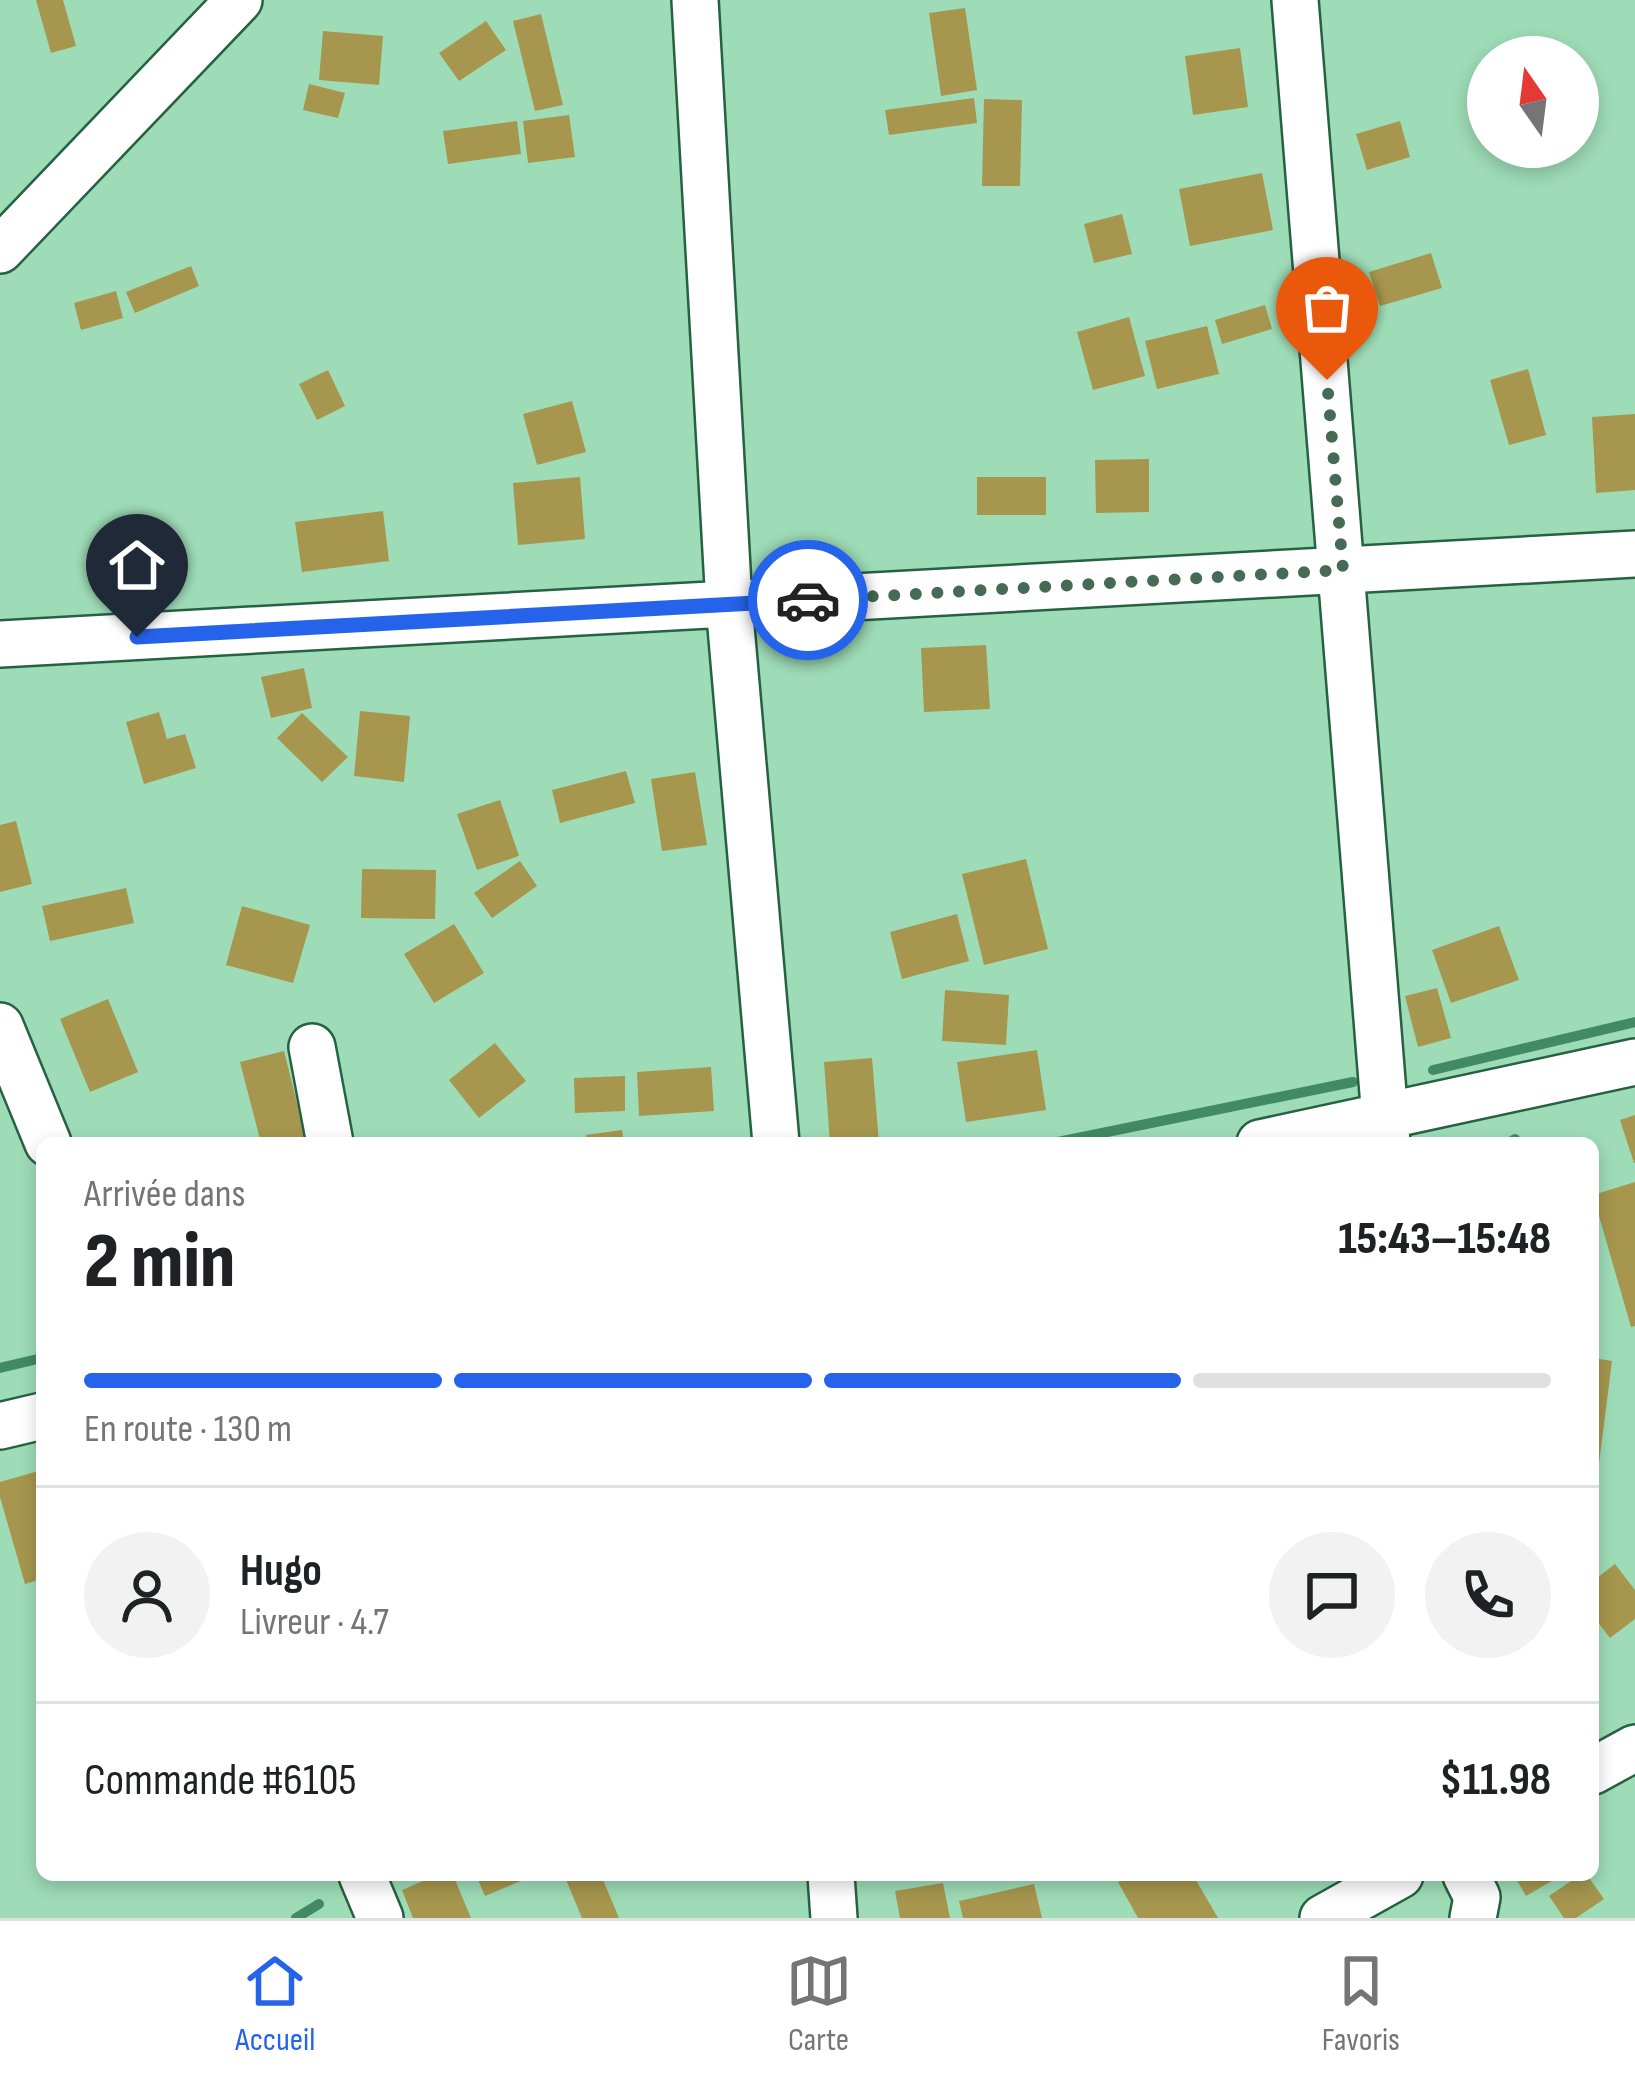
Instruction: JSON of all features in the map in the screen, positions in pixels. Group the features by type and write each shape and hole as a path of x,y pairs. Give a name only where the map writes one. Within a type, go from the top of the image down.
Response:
{"street":[{"path":"0,250 239,0"},
{"path":"695,0 730,604 775,1137"},
{"path":"1295,0 1387,1130"},
{"path":"0,644 1635,554"},
{"path":"0,1026 46,1137"},
{"path":"311,1047 329,1137"},
{"path":"1319,1137 1387,1130 1635,1062"},
{"path":"0,1426 36,1418"},
{"path":"1599,1768 1635,1748"},
{"path":"365,1881 380,1918"},
{"path":"831,1881 834,1918"},
{"path":"1323,1918 1389,1881"},
{"path":"1469,1881 1477,1897 1473,1918"}],"building":[{"path":"36,0 63,0 76,46 51,53"},
{"path":"965,8 977,90 941,96 929,13"},
{"path":"541,14 563,105 535,111 513,21"},
{"path":"486,21 506,50 459,81 439,53"},
{"path":"323,31 383,36 379,85 319,80"},
{"path":"1240,48 1248,107 1193,115 1185,56"},
{"path":"309,84 345,93 338,118 303,110"},
{"path":"974,98 977,123 889,135 885,110"},
{"path":"984,99 1022,100 1020,186 982,186"},
{"path":"569,115 575,157 528,163 523,121"},
{"path":"517,121 521,154 448,164 443,131"},
{"path":"1400,121 1410,157 1367,170 1356,134"},
{"path":"1262,173 1273,230 1190,246 1179,189"},
{"path":"1122,214 1132,254 1094,263 1084,224"},
{"path":"1431,253 1442,288 1380,306 1369,272"},
{"path":"191,266 199,286 135,313 126,292"},
{"path":"116,291 123,318 81,330 74,303"},
{"path":"1265,305 1272,329 1222,344 1215,320"},
{"path":"1129,317 1145,376 1093,390 1077,332"},
{"path":"1207,326 1219,374 1157,389 1145,341"},
{"path":"1528,369 1546,435 1509,445 1490,380"},
{"path":"328,370 345,406 317,420 299,384"},
{"path":"572,401 586,452 537,465 523,414"},
{"path":"1635,414 1635,490 1596,493 1592,417"},
{"path":"1149,459 1149,512 1096,513 1095,460"},
{"path":"580,477 585,539 518,545 513,483"},
{"path":"977,477 1046,477 1046,515 977,515"},
{"path":"383,511 389,561 302,572 295,522"},
{"path":"986,645 990,709 924,712 921,648"},
{"path":"304,668 312,708 271,718 261,677"},
{"path":"360,711 410,716 404,782 354,776"},
{"path":"159,712 167,739 185,734 196,768 144,784 126,722"},
{"path":"302,713 348,757 322,782 277,738"},
{"path":"626,771 635,803 560,823 552,790"},
{"path":"695,772 707,845 662,851 651,779"},
{"path":"500,800 519,856 477,870 457,814"},
{"path":"16,821 32,884 0,892 0,825"},
{"path":"1026,859 1048,949 984,965 962,874"},
{"path":"520,861 537,886 492,918 474,893"},
{"path":"362,869 436,870 435,919 361,918"},
{"path":"126,888 134,923 50,941 42,906"},
{"path":"242,906 310,925 293,983 226,965"},
{"path":"957,914 969,961 902,979 890,932"},
{"path":"454,924 484,973 434,1003 404,954"},
{"path":"1499,926 1519,980 1451,1003 1432,950"},
{"path":"1437,988 1451,1038 1418,1047 1405,996"},
{"path":"945,990 1009,995 1006,1045 942,1041"},
{"path":"108,999 138,1072 90,1092 60,1019"},
{"path":"495,1043 526,1081 479,1118 449,1080"},
{"path":"1037,1050 1046,1110 966,1122 957,1062"},
{"path":"284,1051 306,1137 259,1137 240,1062"},
{"path":"872,1058 879,1137 830,1137 824,1062"},
{"path":"711,1067 714,1111 639,1116 637,1072"},
{"path":"625,1076 625,1111 575,1113 574,1078"},
{"path":"1635,1115 1635,1163 1634,1163 1620,1120"},
{"path":"622,1130 623,1137 586,1137"},
{"path":"1635,1182 1635,1326 1631,1327 1599,1216 1599,1193"},
{"path":"1599,1359 1612,1361 1599,1463"},
{"path":"36,1472 36,1581 25,1584 0,1482"},
{"path":"1615,1564 1635,1590 1635,1619 1610,1638 1599,1624 1599,1576"},
{"path":"423,1881 456,1881 471,1918 413,1918 402,1890"},
{"path":"479,1881 521,1881 485,1896"},
{"path":"567,1881 604,1881 619,1918 582,1918"},
{"path":"1196,1881 1218,1918 1138,1918 1118,1882"},
{"path":"1517,1881 1552,1881 1526,1896"},
{"path":"1571,1881 1591,1881 1604,1899 1576,1918 1564,1918 1549,1896"},
{"path":"943,1883 950,1918 900,1918 895,1891"},
{"path":"1034,1884 1042,1918 963,1918 959,1901"}],"waterway":[{"path":"1433,1070 1635,1022"},
{"path":"1083,1137 1353,1082"},
{"path":"0,1368 36,1359"},
{"path":"296,1918 319,1904"}],"way so far":[{"path":"808,600 1343,570 1327,380"}],"route":[{"path":"137,637 808,600"}]}
